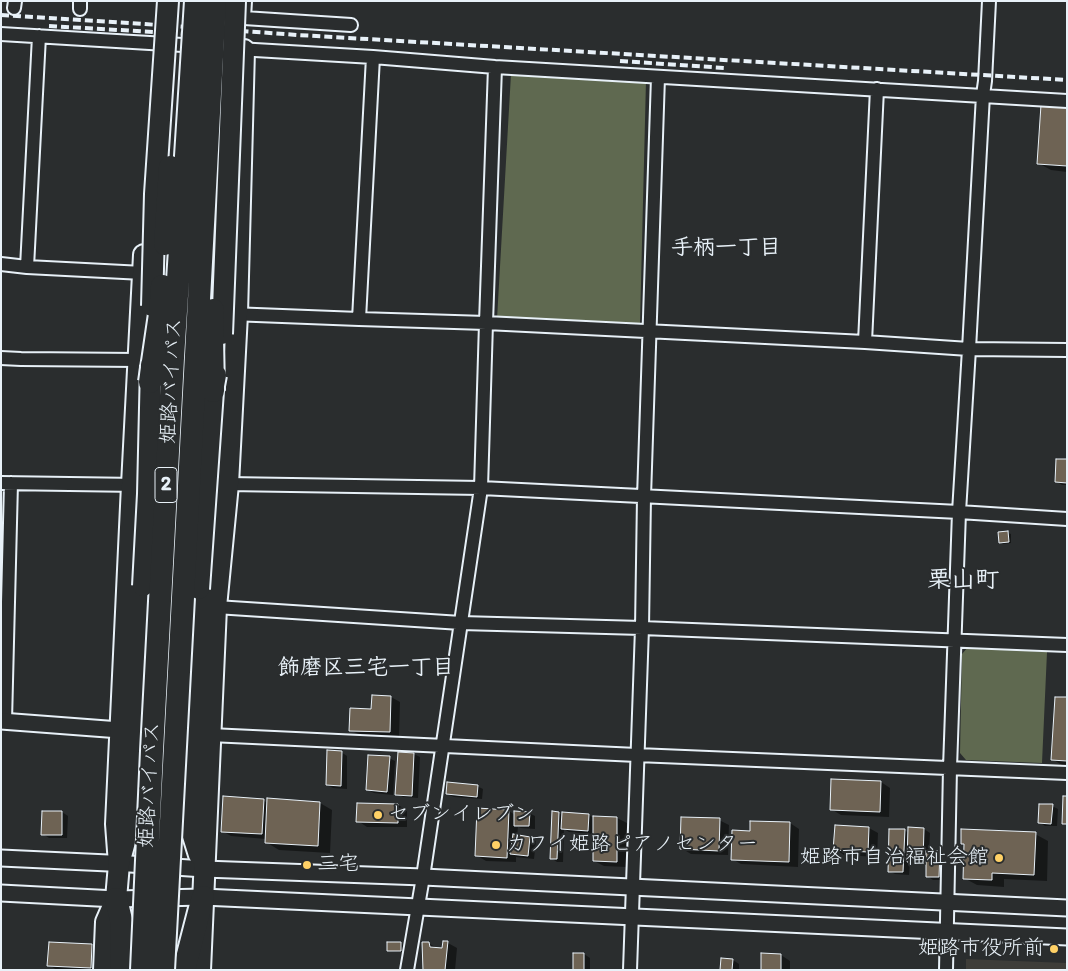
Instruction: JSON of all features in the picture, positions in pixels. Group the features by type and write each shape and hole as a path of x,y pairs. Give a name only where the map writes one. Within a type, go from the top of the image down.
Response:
{"highway":[{"name":"姫路バイパス","path":"142,970 173,368 202,58 215,1"},
{"name":"姫路バイパス","path":"163,970 202,58 182,8"},
{"path":"104,970 106,922 116,898 120,864 130,823 148,494 155,194 182,8"},
{"path":"213,391 222,341 239,10"},
{"path":"120,864 116,824 120,730 156,43"},
{"path":"200,970 216,607 228,484 237,314 244,50"},
{"path":"150,382 160,314 167,198 178,88 202,58 219,85 212,338 213,391 199,589 189,823 204,870"},
{"path":"184,970 203,897"},
{"path":"116,898 122,920 122,970"}],"street":[{"path":"160,1 159,14 182,8 239,10 351,25"},
{"path":"239,10 245,1"},
{"path":"946,970 950,768 959,512 989,1"},
{"path":"1,34 373,57 494,68 1067,100"},
{"path":"27,267 39,36"},
{"path":"359,319 373,57"},
{"path":"407,970 423,877 481,488 494,68"},
{"path":"630,970 658,76"},
{"path":"865,342 877,90"},
{"path":"1,264 143,273"},
{"path":"141,309 486,323 969,349 1067,350"},
{"path":"1,358 138,360"},
{"path":"120,730 3,721 6,483 481,488 1067,519"},
{"path":"216,607 461,623 642,628 1067,645"},
{"path":"210,735 1067,773"},
{"path":"1,858 204,870 423,877 1067,908"},
{"path":"1,893 116,898 203,897 1067,937"}],"shaded area":[{"path":"966,959 1067,963 1067,970 966,970"}],"green space":[{"path":"511,74 646,80 640,324 497,319"},
{"path":"968,647 1047,652 1042,763 966,760 960,753 962,654"}],"building":[{"path":"1041,105 1067,107 1067,166 1037,164"},
{"path":"1056,459 1067,459 1067,483 1055,482"},
{"path":"1008,531 1009,542 999,543 998,532"},
{"path":"372,695 391,696 390,732 349,731 350,708 371,709"},
{"path":"1055,697 1067,697 1067,761 1051,760"},
{"path":"327,750 342,751 341,786 326,785"},
{"path":"398,752 414,753 412,796 395,795"},
{"path":"368,755 390,756 387,792 366,790"},
{"path":"831,779 881,781 880,812 830,810"},
{"path":"447,782 478,785 477,797 446,794"},
{"path":"223,796 264,799 262,834 221,832"},
{"path":"1063,796 1067,796 1067,824 1062,824"},
{"path":"267,798 320,802 318,846 265,843"},
{"path":"357,803 398,804 398,823 356,822"},
{"path":"1039,804 1053,804 1051,824 1038,823"},
{"path":"477,808 509,810 507,858 475,856"},
{"path":"42,811 62,811 62,835 41,835"},
{"path":"514,811 530,812 529,826 514,826"},
{"path":"552,811 559,812 557,859 550,859"},
{"path":"562,812 589,814 588,831 561,829"},
{"path":"593,816 617,817 617,862 593,861"},
{"path":"681,817 720,818 719,851 680,849"},
{"path":"750,821 790,822 789,862 731,860 732,830 750,831"},
{"path":"835,825 869,827 868,852 833,850"},
{"path":"908,827 924,828 923,862 907,862"},
{"path":"889,829 905,829 903,872 888,872"},
{"name":"姫路市自治福祉会館","path":"961,829 1036,832 1034,875 992,873 992,880 963,879 964,844 961,844"},
{"path":"513,834 530,837 528,856 510,854"},
{"path":"926,851 940,851 939,877 926,877"},
{"path":"443,941 448,941 445,970 423,970 422,942 429,942 430,947 442,948"},
{"path":"49,942 92,944 91,968 47,966"},
{"path":"387,942 401,942 401,951 387,951"},
{"path":"573,953 584,953 584,970 573,970"},
{"path":"761,953 781,954 781,970 761,970"},
{"path":"721,958 733,959 732,970 720,970"}],"railway":[{"path":"1,15 298,35 1067,80"},
{"path":"49,26 206,35"},
{"path":"620,61 725,68"}],"place":[{"name":"セブンイレブン","path":"378,815"},
{"name":"カワイ姫路ピアノセンター","path":"496,845"},
{"name":"姫路市自治福祉会館","path":"999,858"},
{"name":"三宅","path":"307,865"},
{"name":"姫路市役所前","path":"1054,949"}],"district":[{"name":"手柄一丁目","path":"726,248"},
{"name":"栗山町","path":"963,581"},
{"name":"飾磨区三宅一丁目","path":"366,668"}]}
